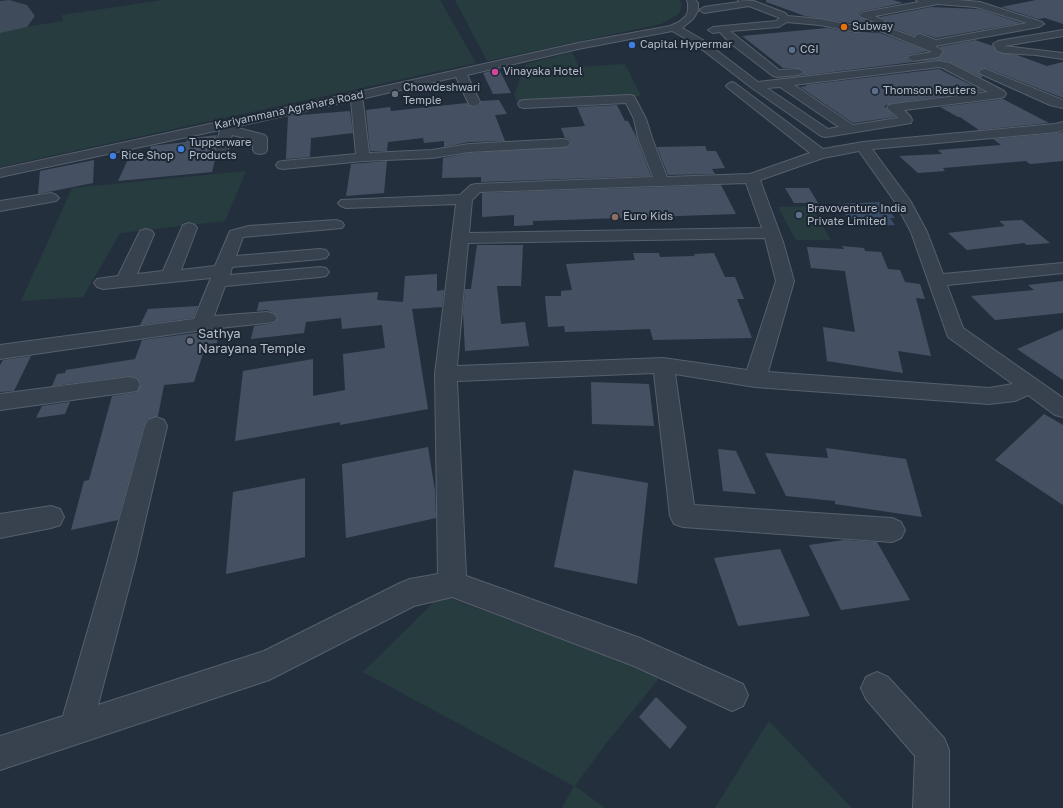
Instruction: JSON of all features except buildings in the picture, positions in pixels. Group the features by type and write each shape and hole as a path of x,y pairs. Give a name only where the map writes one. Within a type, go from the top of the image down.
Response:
{"street":[{"path":"674,33 694,11 691,0"},
{"path":"701,0 705,14 748,1 797,18 824,19 843,16"},
{"path":"864,15 935,43 1039,24 977,4 920,0"},
{"path":"982,0 1046,20"},
{"path":"722,29 734,41 777,74 926,57 935,55 938,51 881,28 855,29 820,22 785,19 782,15 748,1"},
{"path":"853,15 864,15 935,2"},
{"path":"558,50 674,33 699,26 722,29 779,24 785,19"},
{"path":"674,33 826,133 906,120 906,117 893,108 1000,94 943,65 756,86"},
{"path":"674,33 814,137"},
{"name":"Kariyammana Agrahara Road","path":"0,173 227,126 558,50 674,33"},
{"path":"1063,33 994,45 1004,50 1041,52 1063,56"},
{"path":"951,54 970,65 1047,99 1063,104"},
{"path":"460,73 474,102"},
{"path":"725,81 820,154"},
{"path":"783,83 851,129"},
{"path":"354,97 357,102 363,157"},
{"path":"524,104 630,99 640,119 645,138 662,182"},
{"path":"222,151 227,126 260,138 260,150"},
{"path":"346,203 464,199 476,188 752,178 820,154 863,146 1057,128 1063,126"},
{"path":"282,165 363,157 432,154 469,148 563,143"},
{"path":"863,146 903,202 919,232 955,332 1063,409"},
{"path":"752,178 772,233 785,281 755,379"},
{"path":"0,206 51,198"},
{"path":"452,584 446,374 464,199"},
{"path":"202,324 236,234 244,231 336,224"},
{"path":"164,282 189,228"},
{"path":"460,238 772,233"},
{"path":"125,280 146,234"},
{"path":"103,283 125,280 164,282 320,254"},
{"path":"937,280 1063,268"},
{"path":"222,271 320,272"},
{"path":"0,352 202,324 267,318"},
{"path":"446,374 662,365 755,379 989,396 1015,393 1028,385"},
{"path":"662,365 683,516 892,530"},
{"path":"0,402 128,385"},
{"path":"76,727 121,564 156,426"},
{"path":"0,526 51,517"},
{"path":"0,753 269,665 410,593 452,584 640,653 732,695"},
{"path":"878,688 932,750 931,808"}],"green space":[{"path":"163,0 440,0 476,63 0,167 0,31 63,21 62,15"},
{"path":"455,0 679,0 682,4 679,14 661,24 487,61"},
{"path":"572,52 579,67 625,64 641,96 518,102 514,95 526,64"},
{"path":"246,171 225,221 120,233 83,297 21,301 72,188"},
{"path":"810,206 831,240 796,240 778,207"},
{"path":"441,595 661,676 604,746 575,786 605,808 562,808 574,786 363,672"},
{"path":"769,721 852,808 715,808"}],"water":[{"path":"881,202 895,218 890,218 895,225 872,226 865,218 849,219 837,204"}],"runway":[{"path":"0,17 8,16"}],"place":[{"name":"Subway","path":"844,27"},
{"name":"Capital Hypermar","path":"632,45"},
{"name":"CGI","path":"792,50"},
{"name":"Vinayaka Hotel","path":"495,72"},
{"name":"Thomson Reuters","path":"875,91"},
{"name":"Chowdeshwari Temple","path":"395,94"},
{"name":"Tupperware Products","path":"181,149"},
{"name":"Rice Shop","path":"113,156"},
{"name":"Bravoventure India Private Limited","path":"799,215"},
{"name":"Euro Kids","path":"615,217"},
{"name":"Sathya Narayana Temple","path":"190,341"}]}
